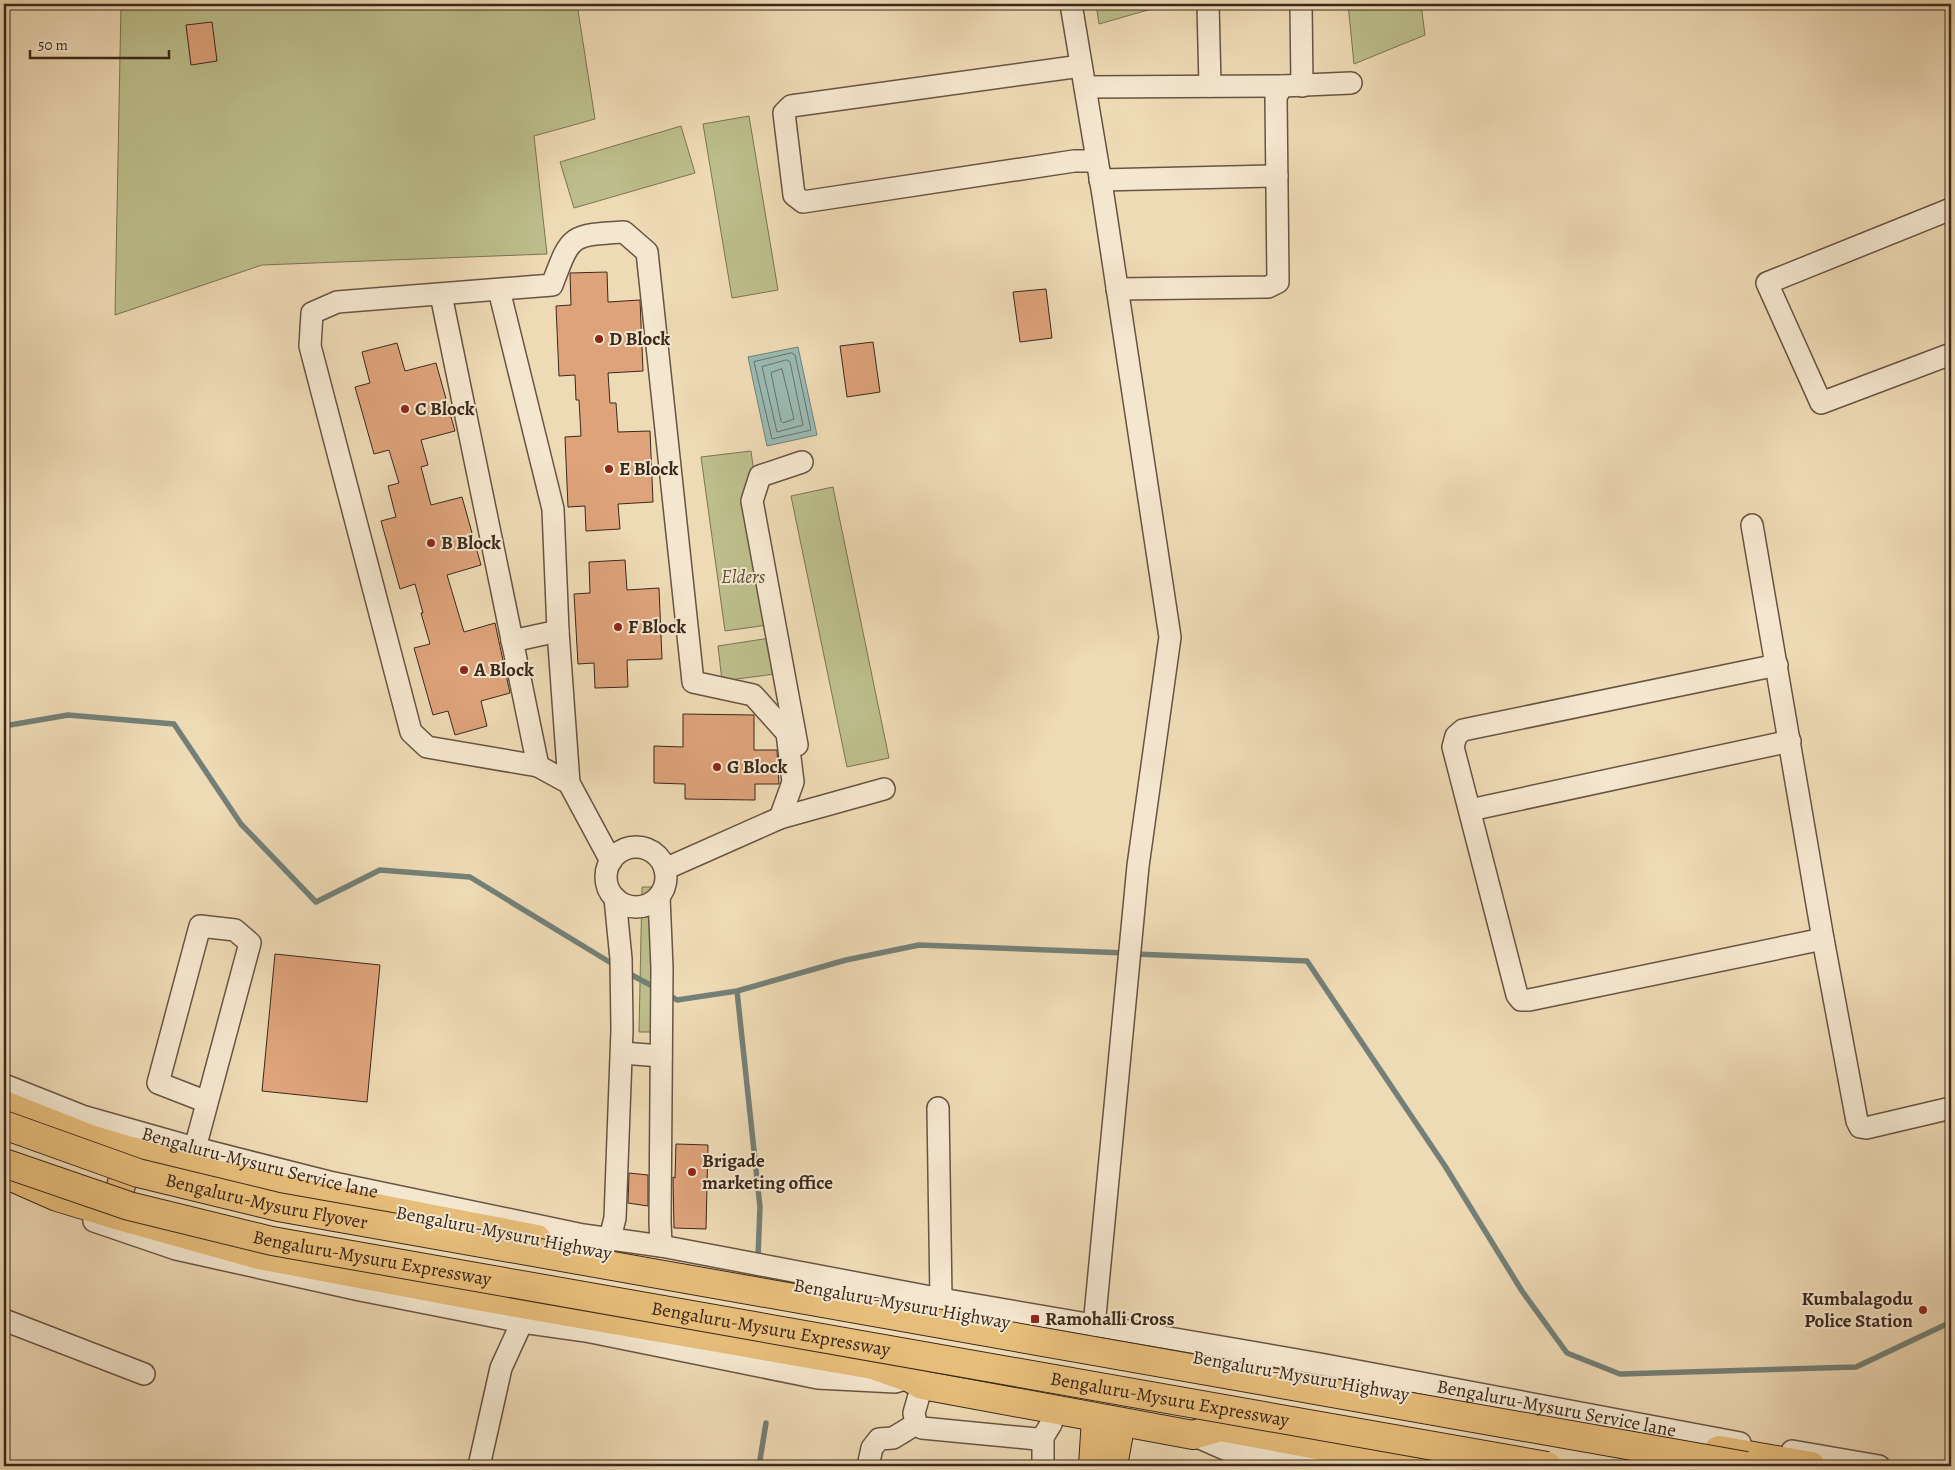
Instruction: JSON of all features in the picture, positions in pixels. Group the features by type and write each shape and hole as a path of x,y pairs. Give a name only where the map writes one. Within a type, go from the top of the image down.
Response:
{"main road":[{"name":"Bengaluru-Mysuru Highway","path":"4,1105 90,1139 186,1168 324,1198 606,1253 774,1281 1753,1459 1810,1466"},
{"name":"Bengaluru-Mysuru Flyover","path":"4,1125 138,1173 278,1207 1753,1459"},
{"path":"112,1214 132,1151"},
{"name":"Bengaluru-Mysuru Expressway","path":"4,1163 176,1220 272,1241 1547,1466"},
{"name":"Bengaluru-Mysuru Expressway","path":"4,1174 57,1197 112,1214 258,1255 438,1297 873,1365 916,1382 1193,1436 1220,1427 1432,1466"},
{"path":"1093,1466 1108,1420"},
{"path":"1108,1420 1113,1466"}],"street":[{"path":"1071,4 1099,170 1170,638 1136,884 1094,1326"},
{"path":"1208,4 1210,86"},
{"path":"1117,289 1268,287 1278,282 1276,98 1292,86 1301,4"},
{"path":"1081,66 791,106 784,113 794,195 803,202 1074,161 1099,170 1277,176"},
{"path":"1085,87 1351,84"},
{"path":"1951,209 1767,283 1821,403 1951,354"},
{"path":"569,783 538,766 427,747 411,732 310,346 312,313 338,302 552,285 567,246 585,234 624,232 646,252 693,682 753,695 787,733 793,782 780,818"},
{"path":"499,290 553,508 558,631 569,783 610,861 607,881 615,898 621,959 622,1053 615,1218 610,1238"},
{"path":"441,295 538,766"},
{"path":"793,782 803,776 752,501 760,476 802,462"},
{"path":"1752,525 1823,939 1855,1111 1860,1128 1951,1108"},
{"path":"512,641 558,631"},
{"path":"1776,665 1462,730 1456,736 1453,747 1517,995 1522,1000 1823,939"},
{"path":"1470,810 1790,741"},
{"path":"665,869 780,818 884,790"},
{"path":"610,861 617,854 635,847 654,853 665,869 666,879 659,896 662,968 660,1222 662,1246"},
{"path":"615,898 624,904 642,906 659,896"},
{"path":"195,1148 250,943 235,930 200,926 158,1083 207,1102"},
{"path":"622,1053 661,1056"},
{"name":"Bengaluru-Mysuru Service lane","path":"4,1085 82,1116 195,1148 329,1182 583,1235 662,1246 941,1299 1320,1364 1708,1438 1753,1459 1879,1466"},
{"path":"938,1108 941,1299"},
{"name":"Bengaluru-Mysuru Expressway","path":"4,1185 85,1218 176,1248 438,1297 522,1322 586,1331 818,1378 916,1382"},
{"path":"4,1320 144,1374"},
{"path":"479,1466 501,1368 522,1322"},
{"path":"916,1382 914,1413 916,1424"},
{"path":"1043,1466 1043,1437 1051,1424 1055,1410"},
{"path":"916,1424 932,1430 1043,1437"},
{"path":"868,1466 872,1448 879,1440 899,1435 916,1424"},
{"name":"Bengaluru-Mysuru Expressway","path":"1193,1436 1227,1450 1317,1466"}],"green space":[{"path":"121,4 577,4 595,119 534,136 547,254 262,265 115,315"},
{"path":"1096,4 1155,4 1155,8 1099,24"},
{"path":"1348,4 1421,4 1425,35 1354,64"},
{"path":"749,116 778,290 732,298 703,124"},
{"path":"681,126 695,173 574,208 560,162"},
{"name":"Elders","path":"751,451 775,624 725,631 701,457"},
{"path":"833,487 889,758 847,767 791,496"},
{"path":"770,638 775,674 722,681 718,646"},
{"path":"642,887 655,887 653,1032 639,1032"}],"water":[{"path":"798,347 817,435 767,446 748,357"}],"building":[{"path":"212,22 217,61 191,65 186,25"},
{"path":"607,272 608,302 640,300 643,371 608,373 610,403 616,403 618,432 650,431 653,502 618,504 620,529 586,531 585,506 568,507 565,437 581,436 579,400 576,400 575,375 559,376 556,306 571,305 570,273"},
{"path":"1046,289 1052,338 1020,342 1013,292"},
{"path":"873,342 880,392 847,397 840,346"},
{"path":"397,343 405,371 436,363 455,431 421,440 428,465 421,467 431,505 462,497 481,565 447,575 464,632 495,623 510,693 481,701 487,726 455,735 448,711 433,715 414,648 430,644 421,613 423,613 415,584 400,589 381,521 396,517 388,486 399,483 389,450 374,454 355,387 370,383 362,352"},
{"name":"F Block","path":"625,560 627,590 659,588 662,659 627,660 628,687 595,688 594,663 578,664 574,594 590,593 589,562"},
{"name":"G Block","path":"683,714 754,715 754,750 777,750 779,784 755,784 755,800 685,799 685,784 654,783 654,746 683,747"},
{"path":"275,954 380,965 367,1102 262,1091"},
{"name":"Brigade marketing office","path":"676,1144 708,1145 706,1229 674,1228 673,1177 675,1178"},
{"path":"629,1173 648,1175 648,1206 628,1203"}],"waterway":[{"path":"4,726 68,715 174,724 241,824 316,902 380,870 470,877 616,966"},
{"path":"666,993 677,1000 737,991 846,960 919,945 1126,953"},
{"path":"1135,954 1307,961 1445,1166 1522,1291 1567,1353 1620,1374 1856,1367 1951,1322"},
{"path":"626,972 658,989"},
{"path":"737,991 760,1207 758,1257"},
{"path":"759,1466 766,1423"}],"place":[{"name":"D Block","path":"599,339"},
{"name":"C Block","path":"405,409"},
{"name":"E Block","path":"609,469"},
{"name":"B Block","path":"431,543"},
{"name":"F Block","path":"618,627"},
{"name":"A Block","path":"464,670"},
{"name":"G Block","path":"717,767"},
{"name":"Brigade marketing office","path":"692,1172"},
{"name":"Kumbalagodu Police Station","path":"1923,1310"},
{"name":"Ramohalli Cross","path":"1035,1319"}]}
